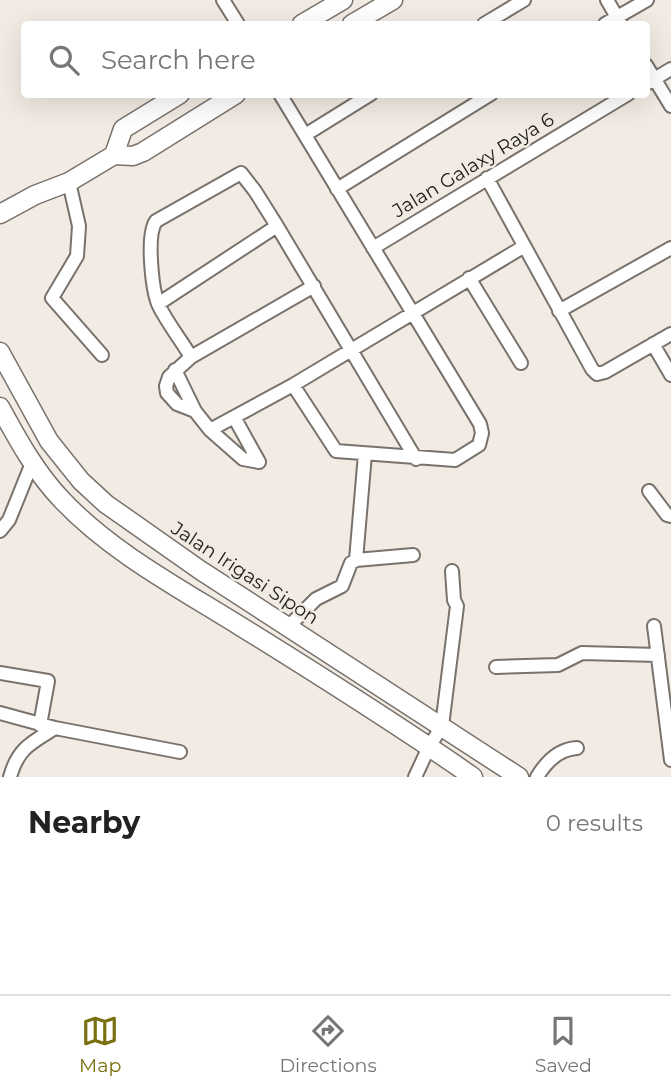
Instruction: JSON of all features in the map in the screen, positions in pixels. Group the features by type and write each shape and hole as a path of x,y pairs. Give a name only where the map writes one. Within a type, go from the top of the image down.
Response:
{"street":[{"path":"223,0 236,21"},
{"path":"307,21 343,0"},
{"path":"357,21 393,0"},
{"path":"489,21 524,0"},
{"path":"607,0 620,21 647,0"},
{"path":"671,69 651,81 671,106"},
{"path":"114,155 123,129 173,98"},
{"path":"0,214 35,195 69,182 114,155 133,156 143,152 230,98"},
{"path":"283,98 480,424 482,433 479,445 455,460 341,452 334,449 293,385"},
{"path":"305,135 365,98"},
{"path":"337,189 485,98"},
{"name":"Jalan Galaxy Raya 6","path":"373,248 621,98"},
{"path":"191,357 158,304 151,253 152,230 156,221 241,173 314,286 416,458"},
{"path":"487,178 523,247 597,374 671,334"},
{"path":"69,182 79,226 77,256 52,298 102,355"},
{"path":"158,304 277,226"},
{"path":"211,430 293,385 523,247"},
{"path":"559,311 671,248"},
{"path":"470,278 521,363"},
{"path":"234,417 259,462 243,458 211,430 195,411 177,404 167,394 169,377 191,357 314,286"},
{"path":"653,344 671,375"},
{"name":"Jalan Irigasi Sipon","path":"0,352 49,441 81,481 106,504 200,570 289,626 436,736 473,777"},
{"name":"Jalan Irigasi Sipon","path":"0,407 32,463 59,498 117,546 176,587 436,736 519,777"},
{"path":"356,560 365,454"},
{"path":"0,531 9,520 32,463"},
{"path":"47,480 67,465"},
{"path":"649,491 667,515 671,516"},
{"path":"289,626 316,599 342,586 351,563 356,560 413,555"},
{"path":"415,777 436,736 457,606 454,600 452,571"},
{"path":"654,626 671,760"},
{"path":"496,667 558,665 582,653 658,654"},
{"path":"0,673 48,681 40,725"},
{"path":"0,713 40,725 180,752"},
{"path":"10,777 15,760 28,745 55,728"},
{"path":"537,777 550,760 567,750 577,748"}]}
